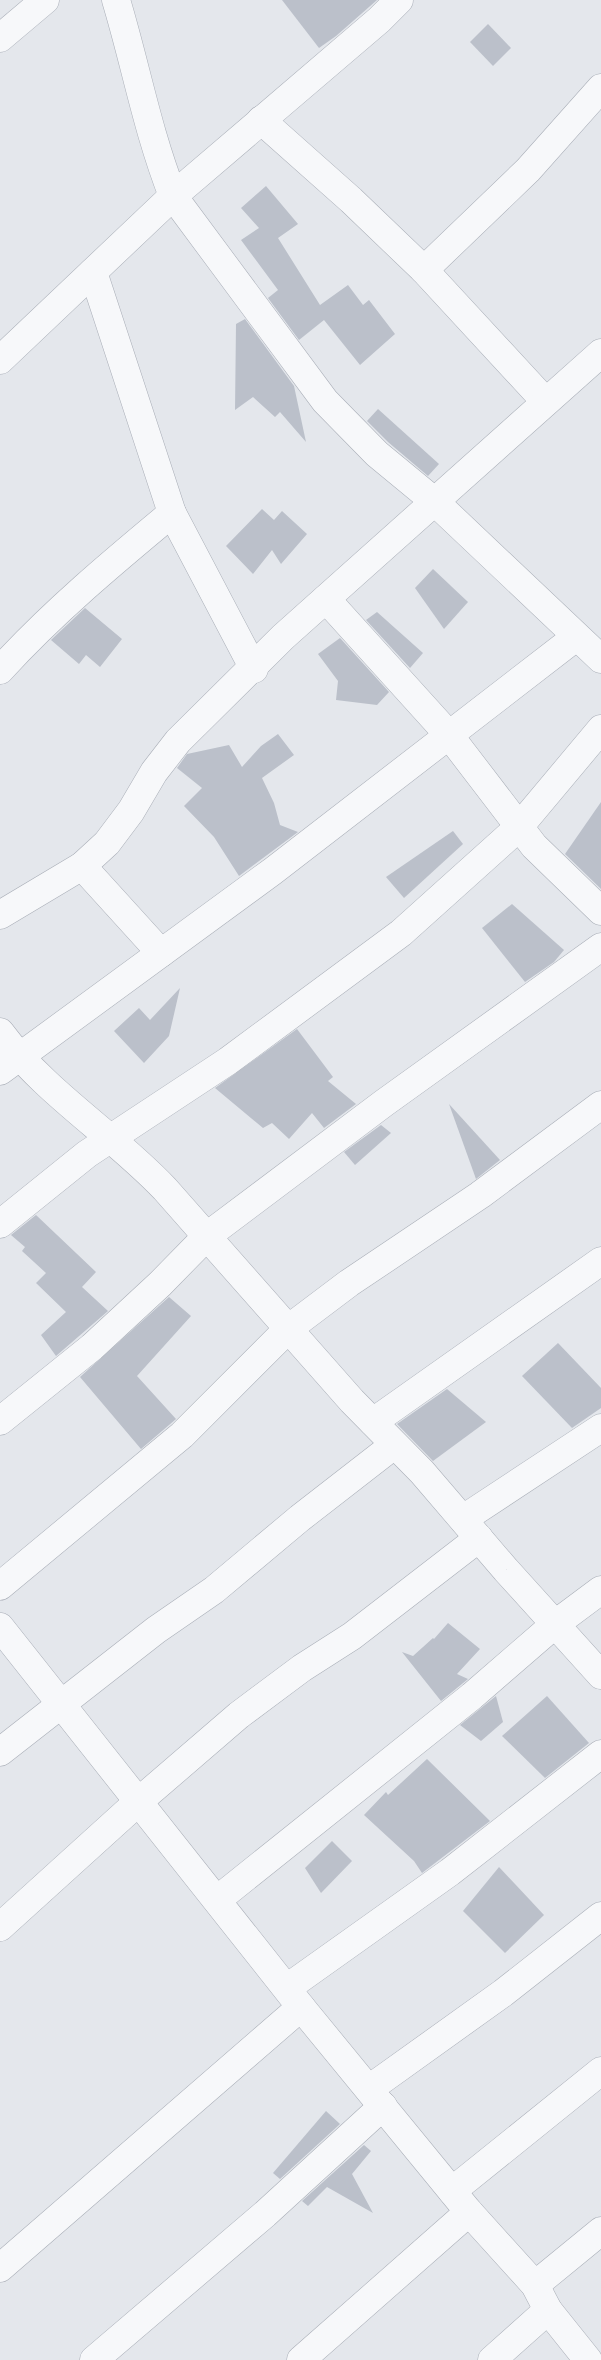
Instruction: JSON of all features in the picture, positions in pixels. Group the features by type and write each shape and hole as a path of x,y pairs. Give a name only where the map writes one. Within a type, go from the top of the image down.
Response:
{"street":[{"path":"0,38 45,0"},
{"path":"116,0 146,117 158,158 173,196 325,401 377,454 434,501 601,659"},
{"path":"3,350 94,272 173,196 379,20 399,0"},
{"path":"424,270 528,170 601,88"},
{"path":"261,120 351,200 424,270 545,401"},
{"path":"94,272 172,513 254,669"},
{"path":"0,915 82,866 107,843 131,811 154,772 178,741 254,669 283,637 545,401 601,353"},
{"path":"0,670 24,643 94,578 172,513"},
{"path":"326,599 449,735 518,827 558,872 601,911"},
{"path":"9,1064 273,871 576,637"},
{"path":"0,1224 45,1186 111,1138 228,1061 401,934 518,827 565,774 601,728"},
{"path":"82,866 161,953"},
{"path":"0,1421 92,1347 160,1284 207,1236 384,1103 601,948"},
{"path":"0,1032 9,1064 54,1091 139,1161 372,1422 422,1472 554,1625 601,1676"},
{"path":"0,1586 182,1435 288,1329 348,1283 480,1195 601,1105"},
{"path":"372,1422 601,1261"},
{"path":"0,1927 138,1802 271,1689 352,1636 471,1528 601,1428"},
{"path":"0,1752 60,1703 156,1630 214,1590 300,1518 394,1444"},
{"path":"217,1900 472,1696 554,1625 601,1590"},
{"path":"0,1627 294,1998 469,2212 535,2285 548,2310 588,2360"},
{"path":"0,2268 294,1998 450,1872 601,1754"},
{"path":"94,2360 265,2214 376,2098 503,1993 601,1916"},
{"path":"452,2191 601,2071"},
{"path":"301,2360 469,2212"},
{"path":"535,2285 601,2231"},
{"path":"492,2360 548,2310"}],"building":[{"path":"282,0 377,0 336,36 319,48"},
{"path":"488,24 511,48 493,66 470,42"},
{"path":"266,186 298,224 278,238 320,305 348,285 363,305 369,300 395,334 360,365 324,320 299,340 268,298 278,290 241,240 259,228 241,208"},
{"path":"245,319 294,386 306,442 280,412 275,417 253,397 235,410 236,324"},
{"path":"378,409 439,464 428,476 388,442 367,421"},
{"path":"262,509 274,520 282,511 307,534 281,564 272,550 253,574 226,546"},
{"path":"433,569 468,602 444,629 415,588"},
{"path":"85,608 122,639 100,667 86,655 79,664 51,640"},
{"path":"377,612 423,653 410,668 366,620"},
{"path":"340,638 389,692 377,705 336,700 338,681 318,654"},
{"path":"278,734 294,755 262,778 274,803 280,825 298,832 239,876 214,837 184,806 202,788 177,768 187,754 229,745 242,767 261,746"},
{"path":"601,802 601,889 565,854"},
{"path":"453,831 463,844 404,898 386,877"},
{"path":"512,904 564,950 554,962 525,982 482,928"},
{"path":"180,988 169,1036 144,1063 114,1031 139,1008 150,1020"},
{"path":"297,1029 333,1077 328,1081 356,1104 324,1128 312,1113 289,1139 272,1123 263,1128 215,1088"},
{"path":"449,1104 500,1160 476,1179"},
{"path":"381,1125 391,1133 355,1165 344,1152"},
{"path":"36,1215 96,1272 82,1287 108,1311 56,1356 41,1335 66,1312 36,1283 46,1273 22,1251 25,1247 11,1235"},
{"path":"169,1297 191,1316 137,1376 176,1419 141,1449 80,1377"},
{"path":"558,1343 601,1388 601,1408 572,1428 522,1376"},
{"path":"447,1389 486,1422 433,1461 397,1424"},
{"path":"448,1623 480,1649 457,1674 468,1679 441,1701 402,1652 413,1656 434,1639"},
{"path":"496,1696 503,1722 481,1741 460,1725"},
{"path":"547,1696 589,1743 545,1778 502,1736"},
{"path":"427,1759 490,1821 422,1873 414,1861 364,1815 386,1792 388,1795"},
{"path":"332,1841 352,1861 321,1893 305,1868"},
{"path":"499,1867 544,1915 505,1953 463,1911"},
{"path":"326,2111 340,2124 280,2179 273,2173"},
{"path":"364,2145 371,2151 352,2174 373,2213 327,2187 308,2206 302,2201"}]}
